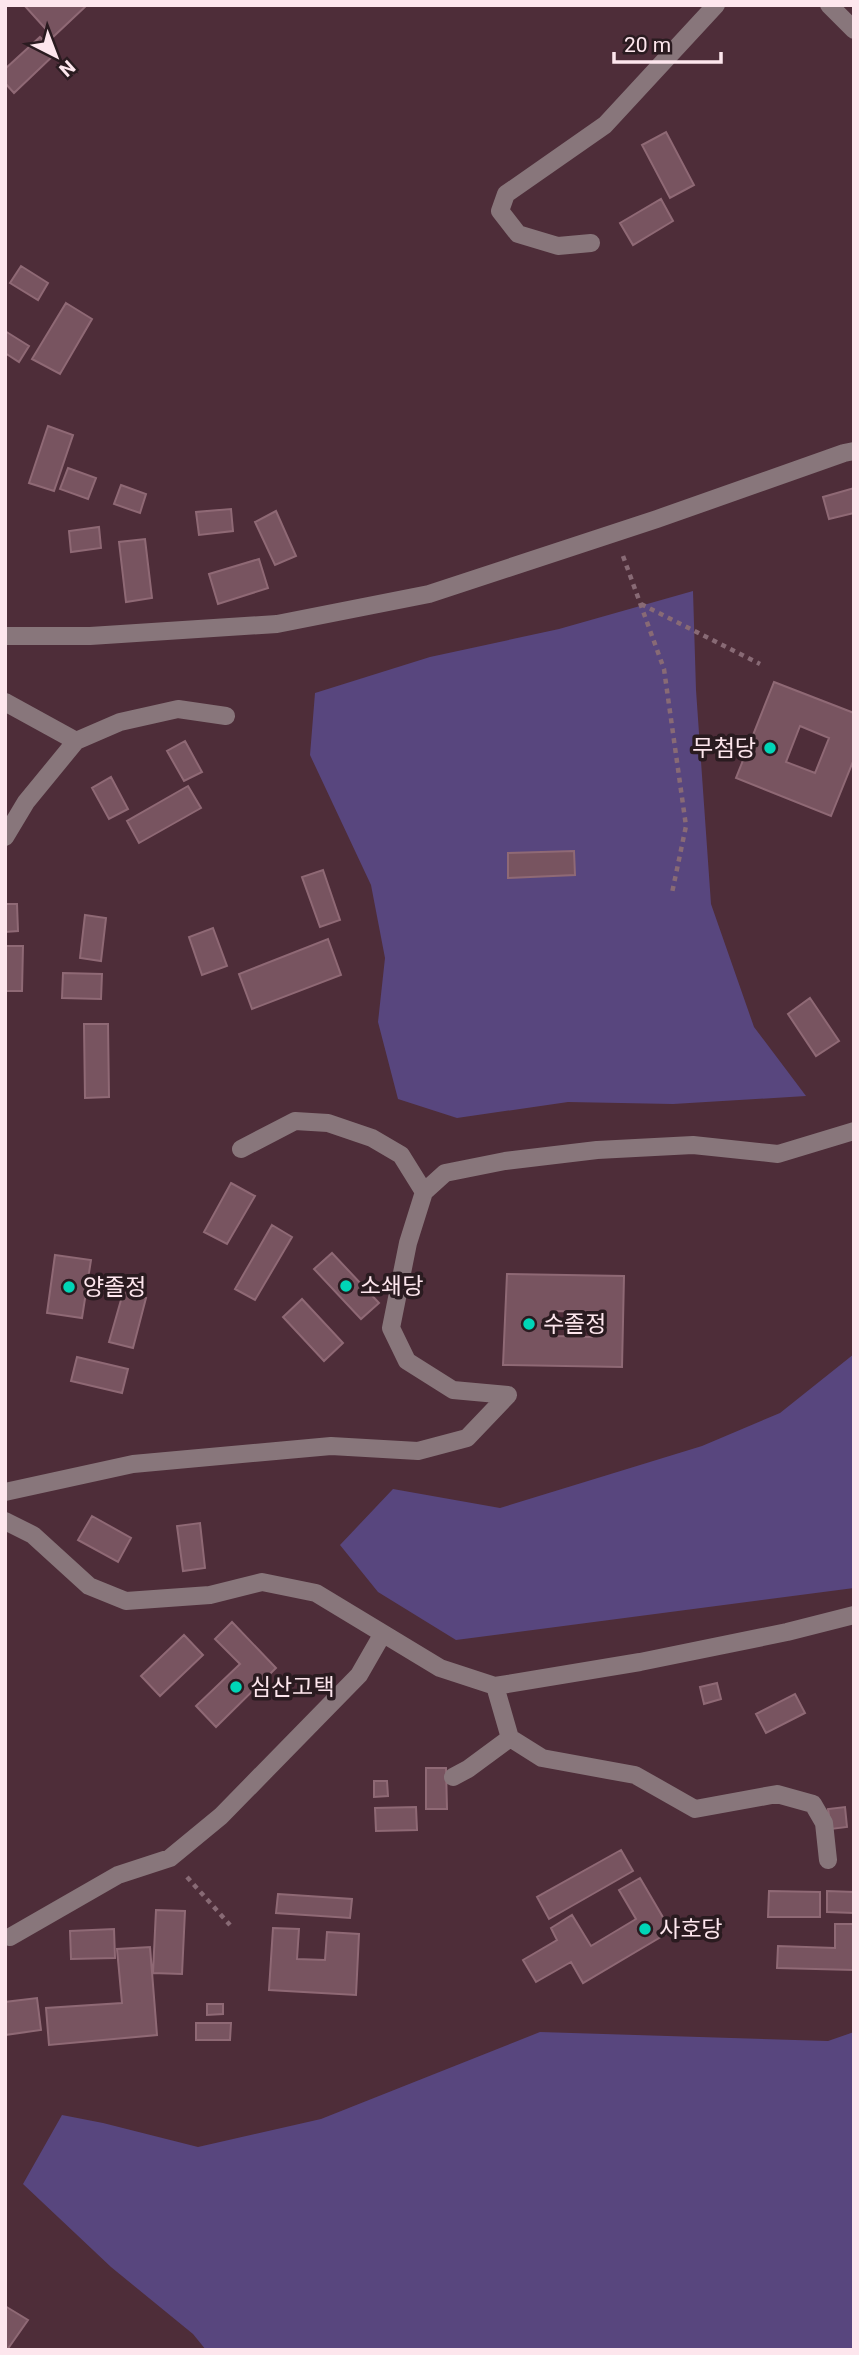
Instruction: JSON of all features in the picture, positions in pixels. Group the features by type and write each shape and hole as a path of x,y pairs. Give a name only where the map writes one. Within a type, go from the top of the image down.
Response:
{"lane":[{"path":"591,243 558,246 518,234 500,211 506,194 605,125 716,5"},
{"path":"829,5 854,30"},
{"path":"5,636 90,636 277,624 429,594 844,453 854,452"},
{"path":"5,702 76,741"},
{"path":"5,837 26,802 76,741 120,722 178,709 226,716"},
{"path":"241,1149 295,1121 328,1123 372,1138 401,1155 424,1192"},
{"path":"5,1492 133,1464 331,1446 418,1451 467,1438 508,1395 453,1390 407,1361 391,1328 408,1243 424,1192 445,1174 505,1161 597,1150 693,1146 778,1154 854,1130"},
{"path":"5,1521 33,1535 89,1586 126,1601 210,1595 262,1581 316,1593 440,1668 495,1686 640,1662 787,1632 854,1615"},
{"path":"10,1937 118,1874 170,1858 221,1816 359,1675 382,1634"},
{"path":"495,1686 510,1738 542,1758 635,1775 695,1809 778,1794 813,1804 824,1823 828,1860"},
{"path":"453,1777 510,1738"}],"path":[{"path":"615,533 664,669 685,826 672,893"},
{"path":"640,603 760,664"},
{"path":"170,1858 230,1925"}],"shaded area":[{"path":"693,591 696,690 711,904 754,1027 806,1096 673,1104 568,1102 457,1118 398,1099 378,1022 385,958 371,885 310,755 315,693 430,657 559,629"},
{"path":"854,1354 854,1588 456,1640 378,1592 340,1545 393,1489 500,1508 702,1446 780,1413"},
{"path":"540,2032 828,2041 854,2032 854,2350 206,2350 193,2334 111,2267 23,2184 62,2115 198,2147 321,2119"}],"building":[{"path":"24,5 87,5 53,37"},
{"path":"40,37 56,53 14,93 5,83 5,69"},
{"path":"666,132 694,185 670,198 642,145"},
{"path":"661,199 673,221 633,245 620,223"},
{"path":"21,266 48,283 38,300 10,283"},
{"path":"66,303 92,319 60,374 32,359"},
{"path":"5,331 29,346 19,362 5,353"},
{"path":"48,426 73,435 54,491 29,483"},
{"path":"68,468 96,478 88,499 60,489"},
{"path":"121,485 146,494 140,513 114,504"},
{"path":"854,488 854,513 829,519 823,497"},
{"path":"231,509 233,531 199,535 196,512"},
{"path":"276,511 296,556 275,565 255,522"},
{"path":"99,527 101,548 71,552 69,531"},
{"path":"145,539 152,598 126,602 119,542"},
{"path":"259,559 268,588 218,604 209,574"},
{"name":"무첨당","path":"774,682 854,713 854,759 831,816 736,778","holes":["800,726 829,738 815,773 786,762"]},
{"path":"185,741 202,772 184,781 167,751"},
{"path":"111,777 128,809 109,819 92,788"},
{"path":"188,786 201,808 139,843 127,821"},
{"path":"574,851 575,875 508,878 508,853"},
{"path":"323,870 340,920 320,927 302,877"},
{"path":"5,904 17,904 18,931 5,932"},
{"path":"85,915 106,918 101,961 80,958"},
{"path":"213,928 227,966 202,975 189,937"},
{"path":"328,939 341,975 252,1009 239,974"},
{"path":"5,946 23,946 22,991 5,991"},
{"path":"63,973 102,974 101,999 62,998"},
{"path":"810,998 839,1041 816,1056 788,1014"},
{"path":"84,1024 108,1024 109,1097 85,1098"},
{"path":"231,1183 255,1196 227,1244 204,1232"},
{"path":"272,1225 292,1237 255,1300 235,1289"},
{"name":"소쇄당","path":"332,1253 379,1303 361,1319 314,1269"},
{"name":"양졸정","path":"55,1255 91,1260 82,1318 47,1313"},
{"name":"수졸정","path":"507,1274 624,1276 622,1367 503,1365","holes":["555,1311 592,1312 592,1337 554,1336"]},
{"path":"123,1293 146,1298 133,1348 109,1342"},
{"path":"302,1299 343,1343 324,1361 283,1317"},
{"path":"77,1357 128,1369 122,1393 71,1381"},
{"path":"92,1516 131,1538 118,1562 78,1540"},
{"path":"200,1523 205,1568 183,1571 177,1526"},
{"name":"심산고택","path":"232,1622 276,1668 216,1727 196,1706 240,1664 215,1639"},
{"path":"184,1635 203,1655 160,1696 141,1676"},
{"path":"717,1683 721,1699 704,1704 700,1687"},
{"path":"795,1694 805,1713 766,1733 756,1714"},
{"path":"426,1768 446,1768 447,1809 426,1809"},
{"path":"374,1781 387,1781 388,1796 374,1797"},
{"path":"416,1807 417,1830 376,1831 375,1808"},
{"path":"845,1807 847,1827 831,1829 828,1809"},
{"path":"621,1850 633,1871 549,1919 537,1897"},
{"name":"사호당","path":"640,1878 671,1931 583,1983 571,1962 536,1982 523,1960 557,1940 551,1928 572,1915 591,1946 636,1919 619,1890"},
{"path":"769,1891 820,1892 820,1917 768,1917"},
{"path":"827,1891 854,1892 854,1913 827,1912"},
{"path":"278,1894 352,1899 350,1918 276,1913"},
{"path":"156,1910 185,1911 182,1974 153,1973"},
{"path":"835,1924 854,1924 854,1970 777,1968 778,1946 835,1948"},
{"path":"273,1928 299,1929 297,1959 325,1960 327,1932 359,1934 356,1995 269,1990"},
{"path":"114,1929 115,1958 71,1959 70,1931"},
{"path":"150,1947 157,2035 49,2045 46,2008 122,2003 117,1949"},
{"path":"37,1998 41,2030 5,2035 5,2002"},
{"path":"207,2004 223,2004 223,2014 207,2015"},
{"path":"196,2023 231,2023 230,2040 196,2040"},
{"path":"5,2306 28,2320 7,2350 5,2350"}],"place":[{"name":"무첨당","path":"770,748"},
{"name":"소쇄당","path":"346,1286"},
{"name":"양졸정","path":"69,1287"},
{"name":"수졸정","path":"529,1324"},
{"name":"심산고택","path":"236,1687"},
{"name":"사호당","path":"645,1929"}]}
